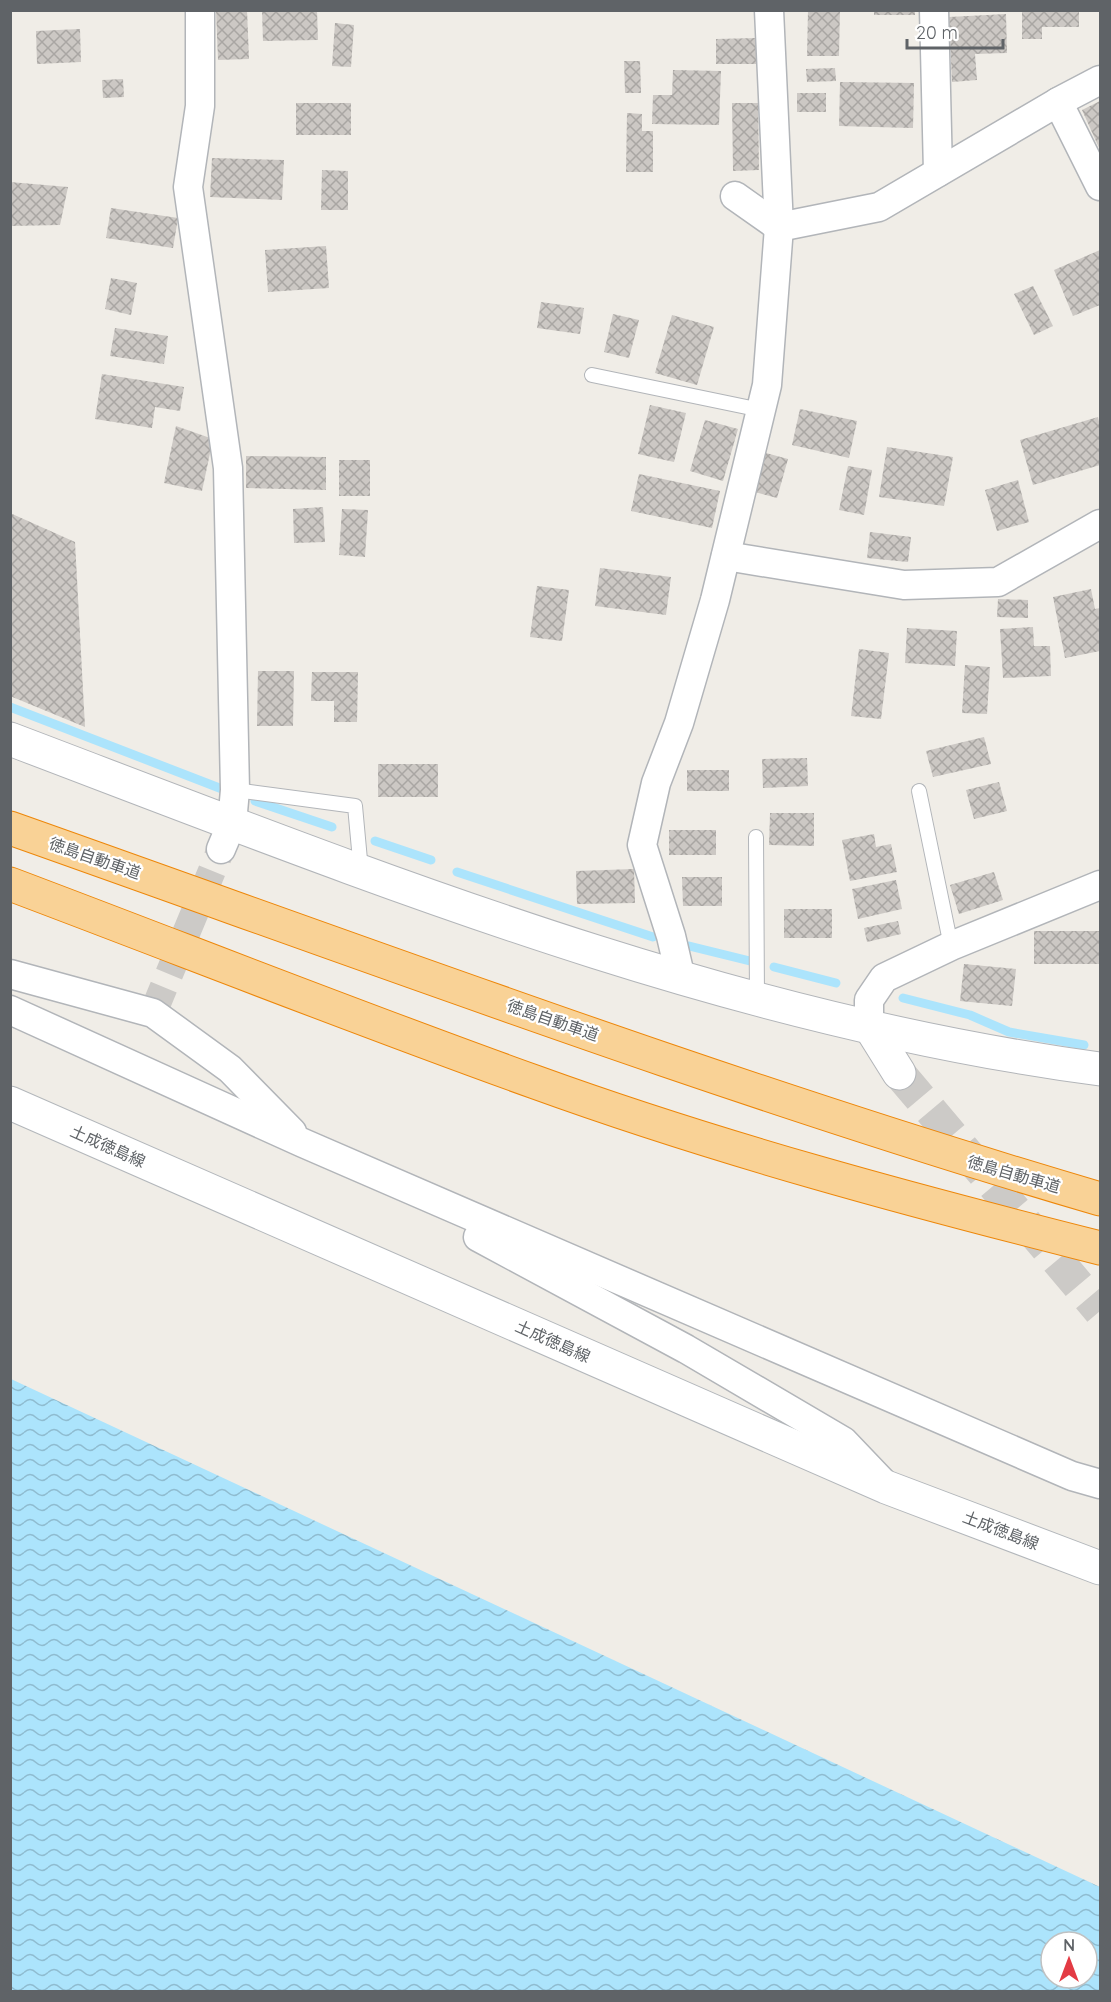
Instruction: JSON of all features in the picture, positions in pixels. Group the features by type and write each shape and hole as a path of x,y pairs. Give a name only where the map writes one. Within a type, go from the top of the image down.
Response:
{"highway":[{"name":"徳島自動車道","path":"10,828 779,1098 950,1155 1101,1199"},
{"path":"10,884 537,1083 761,1155 936,1206 1101,1248"}],"street":[{"path":"200,10 200,106 188,187 228,468 235,790 227,836"},
{"path":"681,979 671,936 642,845 656,783 679,723 726,556 767,385 779,227 769,10"},
{"path":"934,10 938,172"},
{"path":"735,196 779,227 879,207 1058,102 1101,80"},
{"path":"1058,102 1101,186"},
{"path":"726,556 904,585 998,582 1101,524"},
{"path":"10,739 227,836 361,872 578,948 681,979 869,1025 1040,1061 1101,1070"},
{"path":"899,1073 869,1025 869,1000 884,978 951,946 1101,885"},
{"path":"10,974 153,1013 230,1069 303,1143 745,1383 843,1441 886,1487"},
{"path":"13,1013 303,1143 1072,1476 1101,1484"},
{"name":"土成徳島線","path":"10,1103 886,1487 1101,1568"}],"lane":[{"path":"592,375 761,410"},
{"path":"235,790 356,806 361,872"},
{"path":"919,791 951,946"},
{"path":"756,837 757,998"}],"water":[{"path":"11,1379 1100,1887 1100,1991 11,1991"}],"building":[{"path":"216,10 247,10 249,59 218,60"},
{"path":"262,10 317,10 318,40 263,41"},
{"path":"808,10 840,10 839,56 807,56"},
{"path":"874,10 915,10 915,15 874,15"},
{"path":"1022,10 1079,10 1079,27 1042,27 1042,39 1022,39"},
{"path":"1006,14 1007,53 975,54 977,80 952,82 949,17"},
{"path":"335,23 354,25 351,67 332,66"},
{"path":"80,29 81,62 37,64 36,31"},
{"path":"756,38 756,64 716,64 716,39"},
{"path":"624,61 640,61 641,93 625,93"},
{"path":"835,68 836,81 807,82 806,69"},
{"path":"673,70 721,71 719,125 652,124 653,95 672,95"},
{"path":"123,79 124,97 103,98 102,80"},
{"path":"840,82 914,83 913,128 839,126"},
{"path":"797,93 826,93 826,112 797,112"},
{"path":"1100,101 1100,150 1082,110"},
{"path":"296,103 351,103 351,135 296,135"},
{"path":"732,103 758,103 759,170 733,171"},
{"path":"627,113 642,114 642,131 653,131 653,172 626,172"},
{"path":"212,158 284,160 282,200 210,197"},
{"path":"322,170 348,171 348,210 321,210"},
{"path":"10,182 68,187 60,225 10,226"},
{"path":"111,208 178,218 173,248 106,238"},
{"path":"326,246 329,288 268,292 265,250"},
{"path":"1100,250 1100,305 1073,316 1054,270"},
{"path":"111,278 137,283 131,315 105,309"},
{"path":"1033,286 1053,326 1034,335 1014,294"},
{"path":"541,302 584,308 580,334 537,328"},
{"path":"613,314 639,320 629,358 604,352"},
{"path":"672,315 714,327 697,385 655,373"},
{"path":"115,328 168,336 164,364 110,356"},
{"path":"102,374 184,387 180,411 155,407 152,428 95,419"},
{"path":"650,405 686,413 674,462 638,454"},
{"path":"800,409 857,421 849,458 792,445"},
{"path":"1098,417 1100,465 1033,485 1020,440"},
{"path":"705,420 738,429 723,481 690,471"},
{"path":"176,426 213,439 202,491 164,483"},
{"path":"887,447 953,457 944,506 879,497"},
{"path":"766,453 788,459 777,498 755,492"},
{"path":"246,456 326,457 326,490 246,488"},
{"path":"339,460 370,460 370,496 339,496"},
{"path":"848,466 872,470 864,515 839,510"},
{"path":"639,474 720,491 712,528 631,511"},
{"path":"1018,480 1029,522 997,531 985,490"},
{"path":"323,507 325,542 294,543 293,509"},
{"path":"342,509 368,510 365,557 339,555"},
{"path":"10,513 75,542 85,727 10,696"},
{"path":"870,532 911,537 908,562 867,558"},
{"path":"600,568 671,577 666,615 595,606"},
{"path":"537,586 569,590 562,641 530,637"},
{"path":"1091,589 1095,609 1100,608 1100,651 1065,658 1053,597"},
{"path":"998,599 1028,600 1028,618 997,617"},
{"path":"1033,627 1034,646 1050,646 1051,676 1003,678 1000,629"},
{"path":"907,628 957,631 955,666 905,663"},
{"path":"859,649 889,653 881,719 851,716"},
{"path":"965,665 990,667 987,714 962,713"},
{"path":"258,671 294,671 293,726 257,726"},
{"path":"312,672 358,672 357,722 334,722 334,701 311,701"},
{"path":"984,737 991,764 933,777 926,751"},
{"path":"807,758 808,786 763,788 762,759"},
{"path":"378,764 438,764 438,797 378,797"},
{"path":"687,770 729,770 729,791 687,791"},
{"path":"999,782 1007,811 974,819 966,790"},
{"path":"770,813 814,813 814,846 769,845"},
{"path":"669,830 716,830 716,855 669,855"},
{"path":"874,834 876,847 891,844 897,872 850,881 842,840"},
{"path":"634,869 635,903 577,904 576,871"},
{"path":"994,872 1003,900 959,914 950,885"},
{"path":"682,877 722,877 722,906 683,906"},
{"path":"896,880 902,909 858,919 852,889"},
{"path":"784,909 832,909 832,938 784,938"},
{"path":"898,921 901,934 867,942 864,928"},
{"path":"1034,931 1100,931 1100,964 1034,964"},
{"path":"964,964 1016,969 1012,1006 960,1001"}],"waterway":[{"path":"10,707 222,789"},
{"path":"255,801 332,827"},
{"path":"375,841 431,860"},
{"path":"457,872 653,937"},
{"path":"689,946 750,961"},
{"path":"774,967 836,983"},
{"path":"903,998 970,1015 1009,1032 1084,1045"}],"tunnel":[{"path":"153,1013 221,849"},
{"path":"899,1073 1100,1311"}]}
